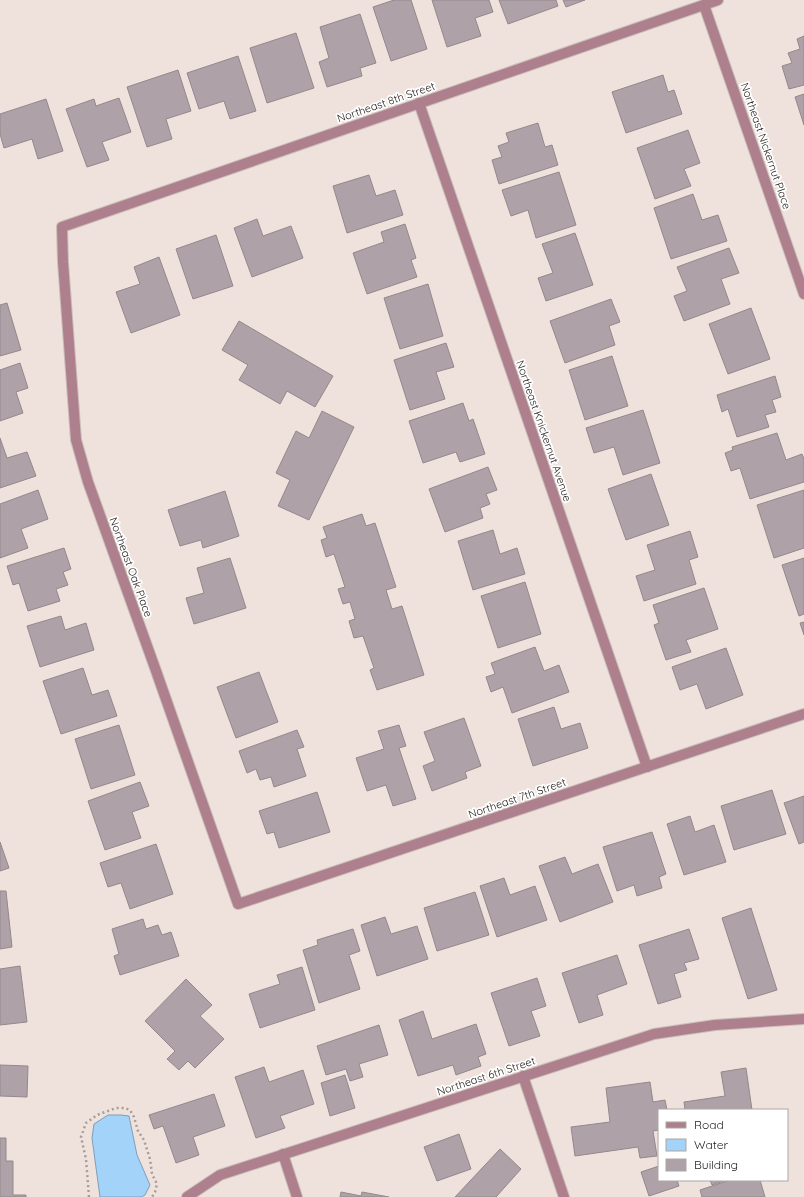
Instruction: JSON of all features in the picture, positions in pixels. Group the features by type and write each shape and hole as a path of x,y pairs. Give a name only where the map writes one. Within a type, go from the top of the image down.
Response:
{"street":[{"name":"Northeast 8th Street","path":"62,226 718,0"},
{"name":"Northeast Nickernut Place","path":"704,5 804,294"},
{"name":"Northeast Knickernut Avenue","path":"419,103 647,767"},
{"name":"Northeast Oak Place","path":"62,226 63,262 76,440 88,482 238,904"},
{"name":"Northeast 7th Street","path":"238,904 804,714"},
{"name":"Northeast 6th Street","path":"187,1197 220,1175 654,1034 715,1025 804,1019"},
{"path":"523,1076 564,1197"},
{"path":"283,1154 298,1197"}],"path":[{"path":"89,1197 86,1159 81,1137 86,1123 97,1115 116,1108 130,1110 138,1131 144,1140 150,1159 152,1174 157,1184 156,1192 153,1197"}],"water":[{"path":"108,1115 129,1116 137,1155 150,1185 145,1195 141,1197 100,1197 92,1138 94,1124"}],"building":[{"path":"394,0 411,0 427,49 391,61 373,7"},
{"path":"432,0 489,0 493,12 475,18 481,36 447,47"},
{"path":"499,0 556,0 558,6 508,24"},
{"path":"563,0 585,0 566,7"},
{"path":"360,14 376,63 360,68 362,76 327,87 319,62 329,58 320,27"},
{"path":"296,33 314,88 267,103 250,48"},
{"path":"804,36 804,85 789,89 782,66 792,63 788,53 800,49 797,39"},
{"path":"238,56 256,111 230,119 224,101 199,109 187,73"},
{"path":"178,70 191,111 166,119 172,139 147,147 127,87"},
{"path":"663,75 668,92 674,90 682,114 626,133 612,92"},
{"path":"804,94 804,125 795,97"},
{"path":"119,98 131,132 102,142 109,160 87,167 66,109 94,99 96,106"},
{"path":"46,99 63,151 38,159 32,139 4,148 0,134 0,114"},
{"path":"538,123 545,147 552,145 558,165 499,184 492,160 502,157 498,146 509,142 506,133"},
{"path":"688,130 700,163 684,169 691,186 655,199 637,148"},
{"path":"559,172 576,225 536,238 528,210 511,216 502,190"},
{"path":"369,175 376,196 395,190 403,215 347,233 333,186"},
{"path":"693,194 702,220 718,215 727,241 671,259 654,208"},
{"path":"257,219 263,236 291,226 303,258 252,277 234,228"},
{"path":"405,224 416,258 411,260 417,277 367,294 353,253 384,242 381,232"},
{"path":"575,233 593,285 546,301 538,278 553,273 542,244"},
{"path":"216,235 233,286 193,299 176,249"},
{"path":"729,248 739,273 721,279 730,304 684,321 674,296 687,291 677,267"},
{"path":"159,257 180,315 131,333 116,292 140,284 134,267"},
{"path":"428,284 443,336 400,349 384,298"},
{"path":"611,299 620,322 609,326 615,345 565,363 550,321"},
{"path":"7,303 21,350 0,356 0,305"},
{"path":"751,308 770,359 728,374 709,324"},
{"path":"239,321 333,376 315,407 287,391 280,404 239,380 248,365 222,350"},
{"path":"446,343 454,367 436,372 445,399 410,410 394,360"},
{"path":"612,356 628,406 585,420 569,370"},
{"path":"20,363 28,388 16,392 23,413 0,421 0,370"},
{"path":"775,376 781,397 772,400 776,412 765,415 769,427 737,437 728,409 722,412 717,395"},
{"path":"463,403 469,421 473,419 485,454 460,462 456,452 423,463 409,421"},
{"path":"643,410 660,463 623,475 614,447 594,453 586,428"},
{"path":"322,411 354,427 309,520 278,506 290,480 276,473 296,431 309,438"},
{"path":"777,433 786,460 802,454 804,459 804,482 750,499 740,468 731,471 725,453 733,450 732,447"},
{"path":"0,438 7,458 27,452 36,476 0,488"},
{"path":"488,467 497,490 486,494 490,504 480,508 483,518 445,532 429,489"},
{"path":"651,474 669,525 626,540 608,489"},
{"path":"38,490 48,519 21,529 28,548 0,558 0,504"},
{"path":"804,490 804,548 774,558 757,505"},
{"path":"225,491 239,536 203,548 201,540 180,546 168,510"},
{"path":"362,514 366,526 375,523 396,587 386,590 392,609 402,606 424,675 377,690 370,670 374,668 363,636 354,638 349,621 355,619 350,602 343,604 338,589 345,587 334,554 326,557 321,540 327,538 323,527"},
{"path":"493,530 500,554 517,548 525,574 473,590 458,541"},
{"path":"690,531 698,557 689,560 696,584 644,601 636,576 655,570 647,545"},
{"path":"64,548 71,569 63,572 68,585 56,589 60,601 28,611 19,583 13,585 7,566"},
{"path":"230,558 246,608 194,624 186,598 204,593 197,568"},
{"path":"804,558 804,614 799,616 782,565"},
{"path":"525,582 541,634 498,648 481,596"},
{"path":"704,588 718,629 686,640 691,652 666,660 654,625 659,623 653,605"},
{"path":"61,616 65,630 86,623 94,650 40,667 27,626"},
{"path":"804,622 804,635 800,623"},
{"path":"535,647 544,671 559,665 569,692 512,713 503,687 491,692 486,677 495,674 491,663"},
{"path":"726,648 743,695 706,709 697,684 680,690 672,667"},
{"path":"83,668 92,695 108,690 117,716 61,734 43,681"},
{"path":"259,672 278,722 236,738 217,687"},
{"path":"554,707 561,729 580,723 588,748 533,766 518,719"},
{"path":"464,718 481,766 465,772 467,778 432,791 423,766 435,761 424,732"},
{"path":"119,725 135,775 91,789 75,739"},
{"path":"399,725 406,746 399,748 416,799 393,806 386,785 367,791 356,758 384,749 378,731"},
{"path":"297,730 304,747 297,749 306,776 274,787 271,777 260,780 256,769 247,773 239,751"},
{"path":"140,782 149,806 132,812 141,838 105,850 88,801"},
{"path":"772,790 786,834 734,850 721,806"},
{"path":"317,792 330,832 279,848 274,832 267,834 259,811"},
{"path":"804,796 804,842 799,844 784,803"},
{"path":"690,816 695,832 714,825 726,862 684,875 667,824"},
{"path":"652,832 666,874 659,877 662,888 637,896 634,885 617,891 603,847"},
{"path":"0,842 9,868 0,871"},
{"path":"156,844 173,894 130,909 121,883 108,887 100,863"},
{"path":"565,857 572,874 598,864 613,902 560,922 539,866"},
{"path":"504,878 510,895 535,886 547,920 497,937 480,886"},
{"path":"0,891 6,891 12,947 0,949"},
{"path":"475,892 489,935 437,951 424,908"},
{"path":"751,908 777,990 748,999 722,918"},
{"path":"385,917 391,934 417,926 428,959 377,976 361,925"},
{"path":"143,919 146,929 158,925 162,935 171,932 179,956 120,975 114,956 119,954 112,929"},
{"path":"353,929 360,951 349,955 360,989 319,1003 303,950 318,945 317,940"},
{"path":"689,929 699,959 684,963 687,970 674,974 681,997 658,1004 639,945"},
{"path":"617,955 627,984 597,995 603,1015 579,1023 562,973"},
{"path":"20,966 27,1022 0,1025 0,969"},
{"path":"302,967 315,1010 260,1028 249,994 280,984 277,975"},
{"path":"537,978 546,1006 531,1011 540,1036 509,1046 491,993"},
{"path":"186,979 212,1005 200,1016 224,1039 195,1068 188,1061 179,1070 167,1059 175,1051 145,1021"},
{"path":"423,1011 432,1039 476,1024 486,1054 478,1057 481,1066 456,1075 453,1065 418,1076 399,1020"},
{"path":"379,1025 388,1055 359,1064 363,1077 350,1081 346,1069 326,1075 317,1046"},
{"path":"0,1065 28,1066 27,1097 0,1096"},
{"path":"264,1067 269,1082 303,1070 314,1104 280,1116 285,1128 256,1138 235,1077"},
{"path":"746,1068 752,1109 685,1109 684,1102 725,1096 721,1072"},
{"path":"345,1075 355,1108 330,1116 321,1083"},
{"path":"650,1082 653,1102 665,1100 667,1109 658,1109 658,1130 653,1131 657,1156 640,1158 638,1147 575,1156 571,1127 610,1122 606,1088"},
{"path":"214,1094 225,1126 193,1137 199,1155 176,1163 163,1126 154,1129 149,1115"},
{"path":"459,1134 471,1169 437,1181 424,1147"},
{"path":"0,1138 6,1138 6,1161 13,1161 13,1195 26,1195 26,1197 0,1197"},
{"path":"500,1149 521,1169 496,1197 455,1197"},
{"path":"658,1166 658,1181 677,1181 679,1186 649,1196 641,1172"},
{"path":"710,1181 723,1181 712,1185"},
{"path":"727,1181 760,1181 765,1197 702,1197 700,1190"},
{"path":"341,1192 361,1196 362,1192 389,1197 340,1197"}]}
